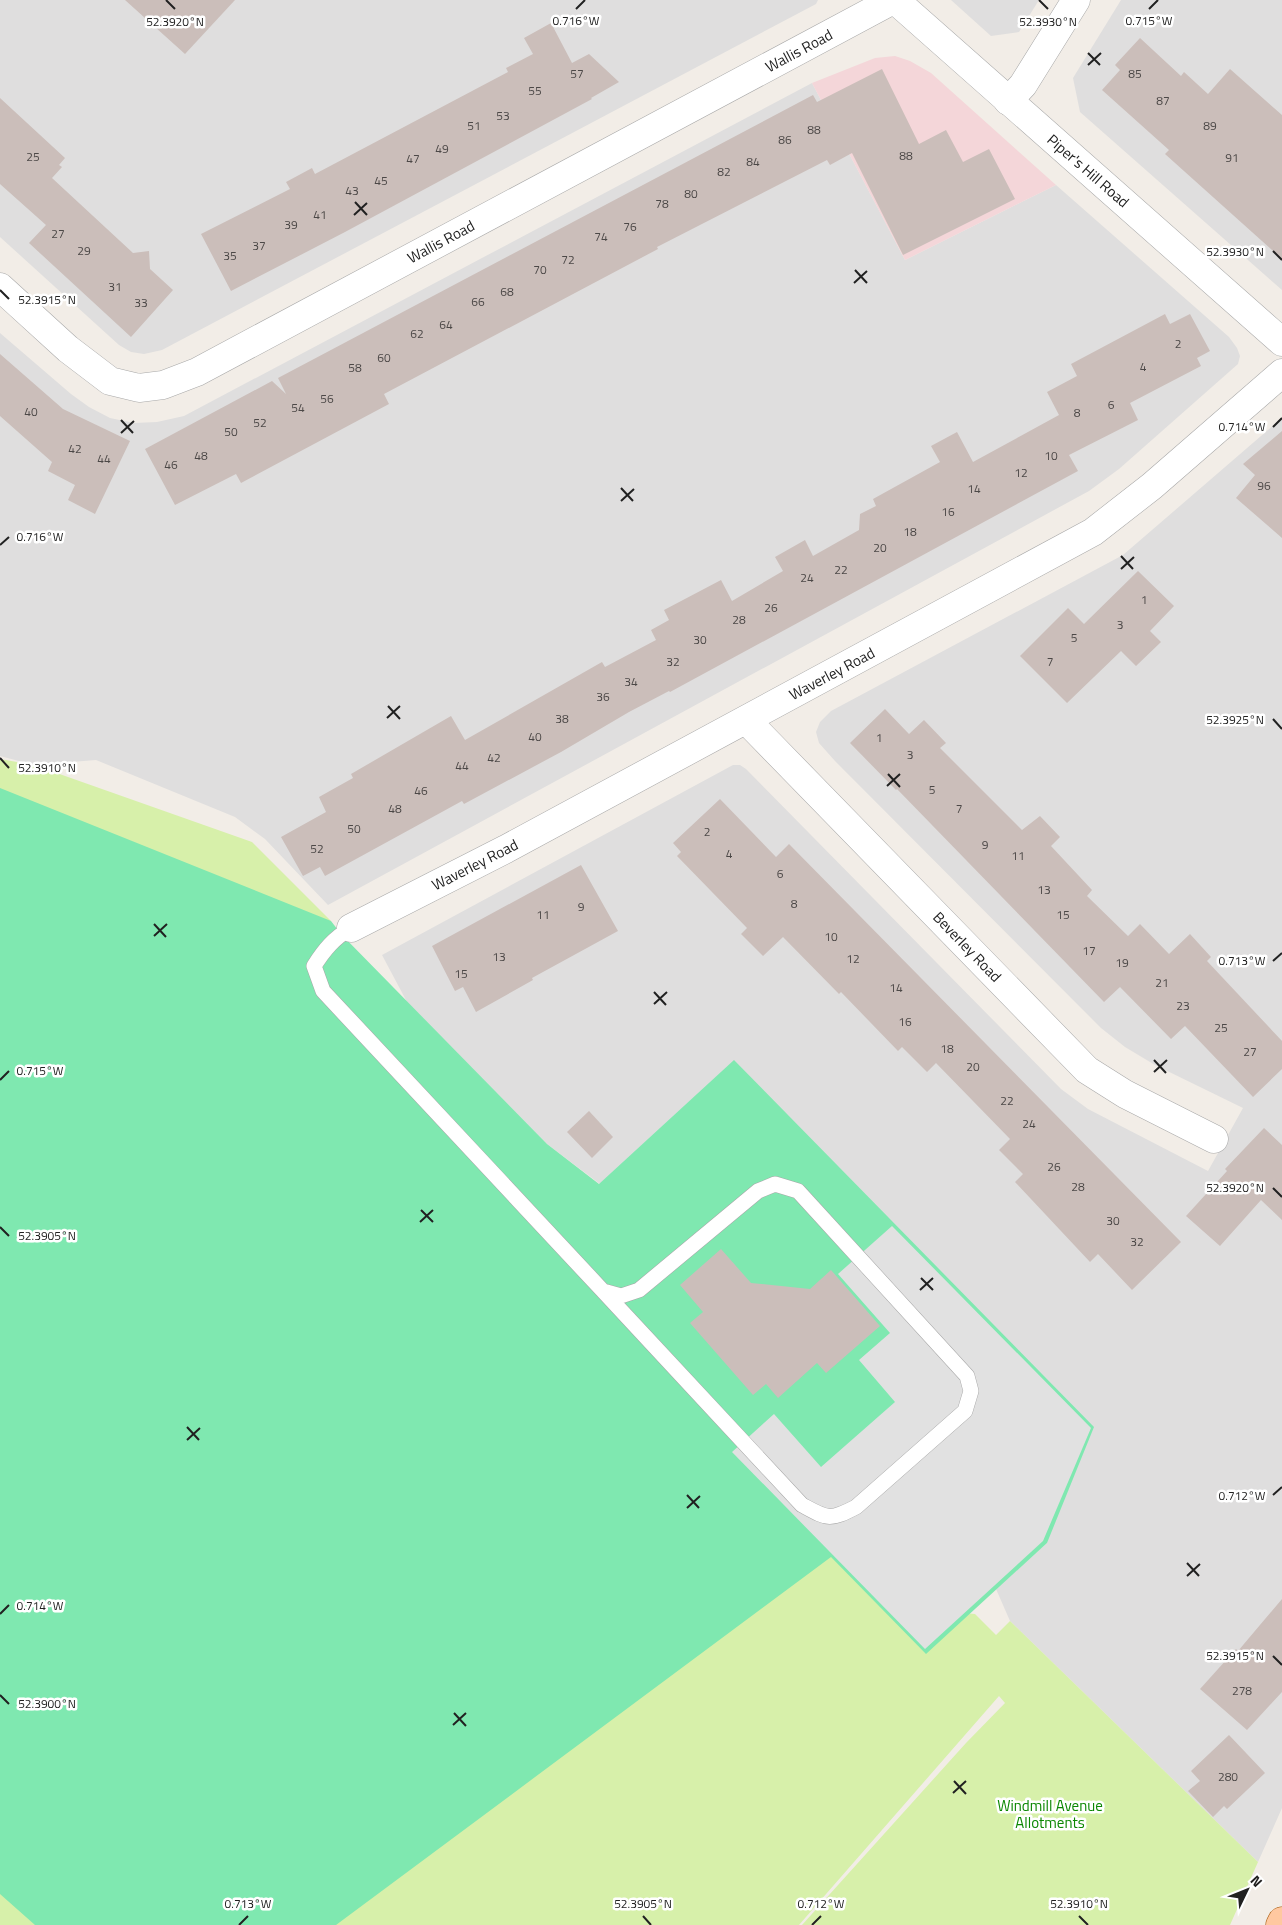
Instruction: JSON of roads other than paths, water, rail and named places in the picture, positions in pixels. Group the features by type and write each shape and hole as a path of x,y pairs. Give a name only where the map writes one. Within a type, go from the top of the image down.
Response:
{"main road":[{"path":"1280,1925 1282,1921"}],"street":[{"name":"Piper's Hill Road","path":"894,0 1282,342"},
{"name":"Wallis Road","path":"0,287 68,348 110,381 139,388 163,385 197,372 894,0"},
{"path":"1008,102 1023,85 1076,0"},
{"name":"Waverley Road","path":"351,928 506,849 1093,532 1152,486 1282,373"},
{"name":"Beverley Road","path":"746,720 1087,1070 1125,1094 1214,1138"}],"lane":[{"path":"351,928 325,948 314,966 323,991 802,1505 824,1517 840,1514 856,1507 965,1411 971,1391 967,1376 798,1191 775,1184 758,1190 639,1290 621,1296 603,1291"}],"park label":[{"name":"Windmill Avenue Allotments","path":"1050,1814"}]}
